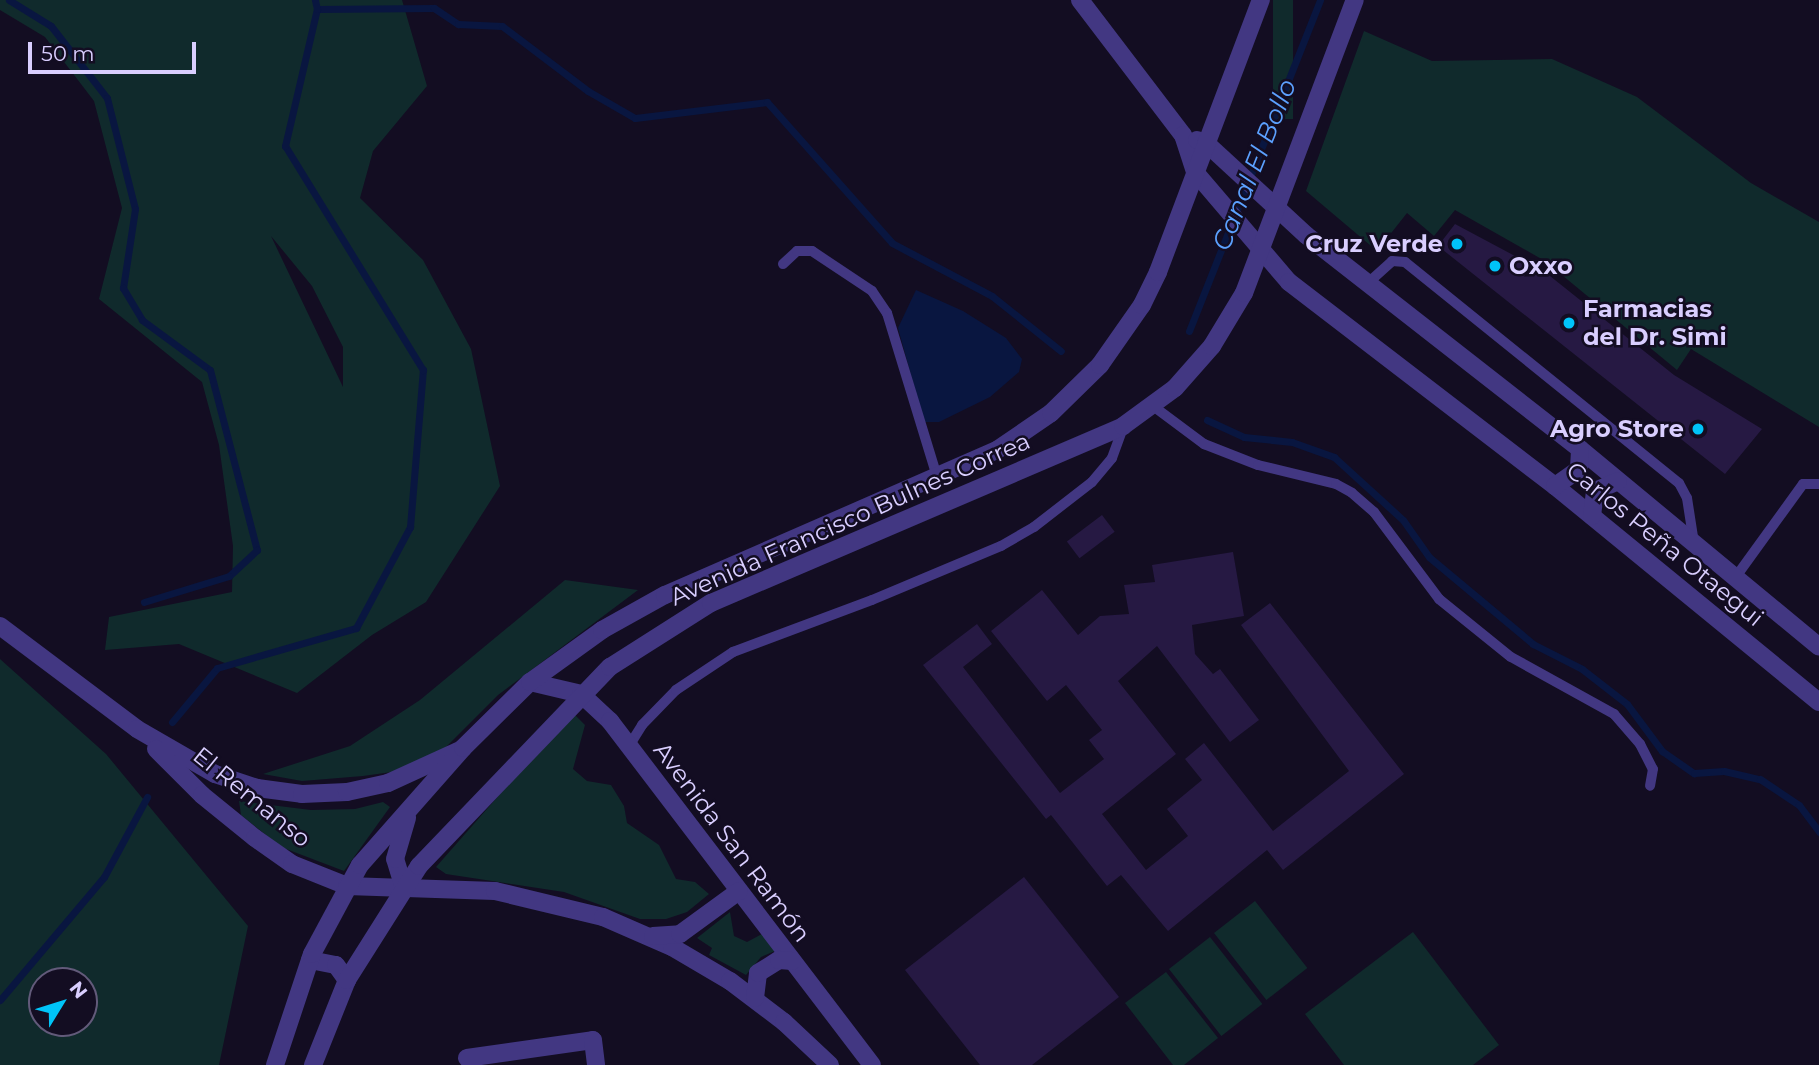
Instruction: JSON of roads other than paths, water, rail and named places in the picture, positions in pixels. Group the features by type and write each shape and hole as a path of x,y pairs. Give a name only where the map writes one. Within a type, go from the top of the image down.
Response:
{"street":[{"name":"Carlos Peña Otaegui","path":"1080,0 1183,135 1195,172 1289,282 1555,486 1819,702"},
{"name":"Avenida Francisco Bulnes Correa","path":"275,1065 310,960 347,886 414,803 463,748 530,682 602,630 665,596 937,477 1025,433 1100,365 1148,294 1261,0"},
{"name":"Avenida Francisco Bulnes Correa","path":"313,1065 347,980 404,887 438,844 581,694 642,643 711,603 1123,426 1153,406 1212,346 1244,293 1260,248 1267,202 1354,0"},
{"name":"Carlos Peña Otaegui","path":"1183,135 1206,142 1267,202 1580,449 1819,647"},
{"path":"1555,486 1565,483 1579,469 1580,449"},
{"path":"1592,516 1595,491 1618,481"},
{"name":"El Remanso","path":"0,626 136,729 215,775 257,788 302,794 347,792 388,783 463,748"},
{"name":"Avenida San Ramón","path":"530,682 581,694 610,721 872,1065"},
{"name":"El Remanso","path":"136,729 202,795 255,838 292,864 347,886"},
{"path":"404,887 395,859 397,839 414,803"},
{"path":"347,886 404,887 531,897 647,935 755,998 830,1065"},
{"path":"647,935 680,934 739,891"},
{"path":"310,960 336,965 347,980"},
{"path":"755,998 758,973 779,960 792,961"},
{"path":"467,1058 593,1040 596,1065"}],"lane":[{"path":"783,264 797,251 812,251 872,291 887,313 937,477"},
{"path":"1369,282 1392,261 1405,262 1679,483 1688,498 1694,543"},
{"path":"1153,406 1204,443 1258,465 1336,484 1352,493 1374,512 1439,599 1511,657 1615,714 1640,744 1653,769 1650,786"},
{"path":"629,746 642,725 676,690 733,652 883,596 1001,546 1034,527 1092,482 1112,458 1123,426"},
{"path":"1735,578 1803,484 1819,484"}],"water":[{"path":"916,290 963,311 1006,338 1022,359 1019,372 990,397 939,422 924,422 898,328"}],"waterway":[{"name":"Canal El Bollo","path":"9,0 51,26 107,98 135,209 123,288 142,320 210,370 257,550 229,576 144,602"},
{"path":"172,722 217,668 356,628 410,527 423,370 285,146 317,9 315,0"},
{"name":"Canal El Bollo","path":"1189,331 1320,0"},
{"path":"317,9 434,8 458,24 502,26 588,91 635,118 767,102 892,243 992,296 1061,351"},
{"path":"1207,420 1244,437 1292,442 1334,457 1403,520 1429,557 1533,644 1582,669 1627,704 1662,751 1694,773 1724,771 1760,779 1799,805 1819,832"},
{"path":"0,1000 104,877 147,797"}],"place":[{"name":"Cruz Verde","path":"1457,244"},
{"name":"Oxxo","path":"1495,266"},
{"name":"Farmacias del Dr. Simi","path":"1569,323"},
{"name":"Agro Store","path":"1698,429"}]}
